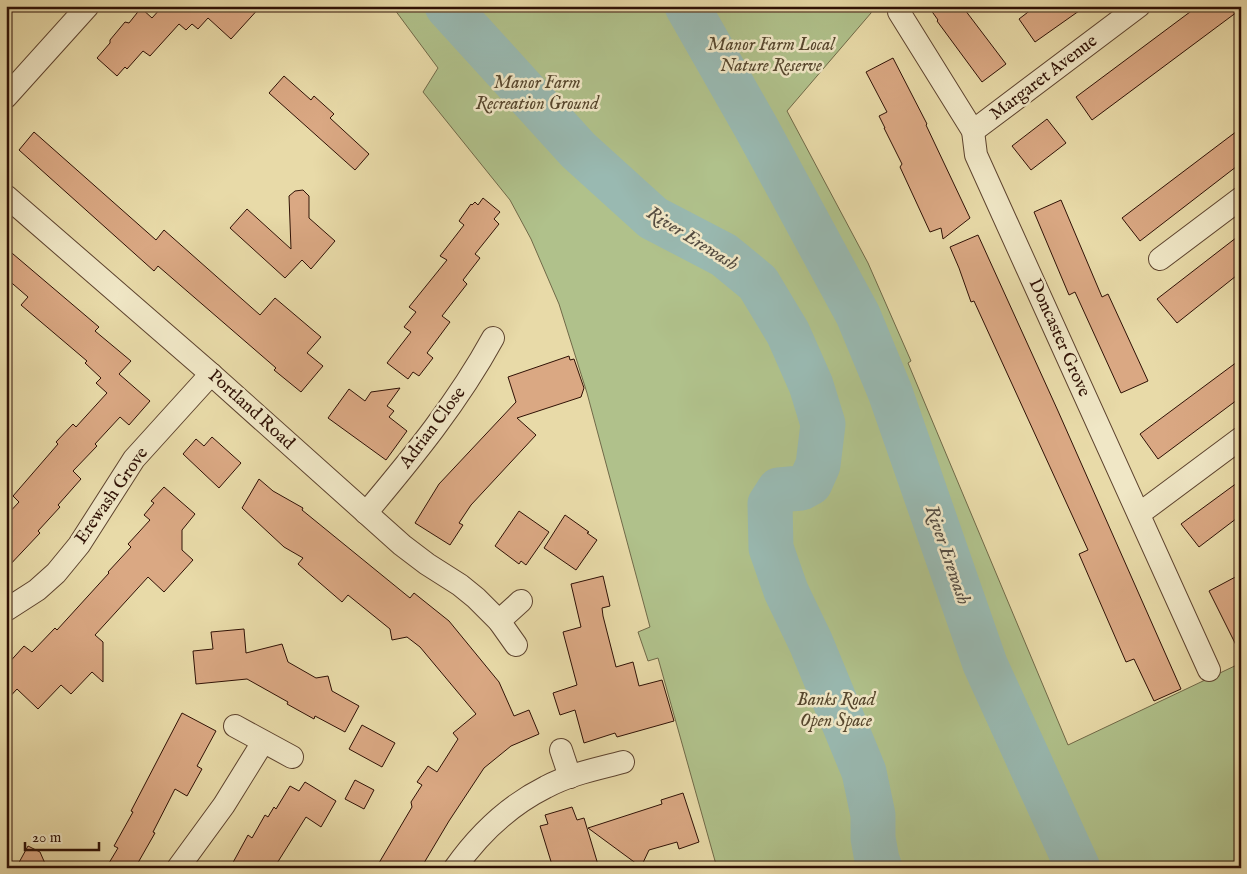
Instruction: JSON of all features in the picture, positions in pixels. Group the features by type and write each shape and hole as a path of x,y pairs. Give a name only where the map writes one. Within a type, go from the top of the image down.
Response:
{"street":[{"path":"6,97 88,6"},
{"name":"Margaret Avenue","path":"973,132 1139,6"},
{"name":"Doncaster Grove","path":"899,12 973,132 976,155 1209,670"},
{"name":"Portland Road","path":"6,196 211,374 366,513 427,564 460,585 476,598 499,621 516,645"},
{"path":"1160,259 1241,198"},
{"name":"Adrian Close","path":"366,513 428,438 470,379 493,338"},
{"name":"Erewash Grove","path":"6,610 37,590 56,573 79,545 134,459 211,374"},
{"path":"1139,514 1241,438"},
{"path":"499,621 521,601"},
{"path":"235,726 292,757"},
{"path":"178,868 224,806 263,742"},
{"path":"561,750 570,777"},
{"path":"460,866 484,833 500,817 546,787 570,777 623,762"}],"green space":[{"name":"Banks Road Open Space","path":"392,6 873,6 871,13 787,111 868,263 911,361 908,363 1068,745 1241,663 1241,868 717,868 658,658 648,661 638,632 650,627 587,393 559,304 531,239 510,200 423,92 438,68"}],"building":[{"path":"159,6 261,6 231,39 208,18 198,29 192,24 186,30 179,24 150,56 143,51 127,69 125,67 117,76 97,58 125,22 129,23 141,8 152,18 161,8"},
{"path":"928,6 962,6 1006,64 982,82"},
{"path":"1036,6 1086,6 1035,42 1019,19"},
{"path":"1198,6 1241,6 1241,9 1092,120 1076,97"},
{"path":"893,58 927,124 970,218 943,239 941,228 930,232 900,167 902,164 879,116 887,112 866,72"},
{"path":"284,76 311,100 314,96 334,114 330,118 369,154 355,170 269,93"},
{"path":"1047,119 1066,143 1031,170 1012,146"},
{"path":"1241,128 1241,163 1140,241 1122,218"},
{"path":"34,132 156,240 164,230 260,315 275,298 321,337 307,353 323,366 301,392 158,266 154,271 19,150"},
{"path":"303,190 309,196 309,218 335,241 311,269 302,260 285,278 230,228 247,209 291,249 289,196 295,191"},
{"path":"483,198 500,212 494,219 499,224 475,254 480,258 463,280 467,284 442,316 450,322 427,353 433,358 419,376 413,372 408,379 387,363 411,332 404,327 416,312 409,307 447,260 440,256 464,225 459,221 471,204 475,202 478,205"},
{"path":"1061,200 1102,297 1108,294 1148,381 1121,393 1075,292 1069,295 1034,212"},
{"path":"1241,234 1241,272 1177,323 1157,299"},
{"path":"978,235 1181,689 1154,701 1134,659 1126,662 1079,554 1088,550 974,301 971,302 950,247"},
{"path":"6,248 99,327 95,331 131,361 119,374 150,401 129,425 120,417 95,444 97,446 73,471 81,479 58,505 60,507 38,531 40,533 6,569 6,516 19,502 13,496 58,444 56,442 73,424 76,427 107,393 96,383 101,378 85,363 87,361 21,305 28,297 6,278"},
{"path":"569,356 570,360 574,359 584,388 581,397 517,418 536,435 471,505 459,523 463,525 450,545 415,523 439,484 516,402 508,377"},
{"path":"1241,359 1241,397 1158,459 1140,434"},
{"path":"400,388 387,406 394,411 389,417 407,431 386,460 328,418 349,389 365,401 371,392"},
{"path":"212,437 241,463 219,488 183,454 196,439 204,446"},
{"path":"259,479 273,491 303,508 302,510 410,598 414,593 449,621 499,682 514,716 529,710 539,734 511,746 484,768 421,868 376,868 412,807 411,802 422,785 417,782 428,766 437,772 458,739 453,733 476,714 420,647 407,637 392,640 390,629 348,595 342,602 298,564 303,558 284,547 242,508"},
{"path":"1241,480 1241,515 1199,547 1181,524"},
{"path":"164,487 195,514 182,530 182,550 193,560 164,592 148,577 95,635 103,642 103,682 92,672 71,694 61,685 38,709 17,689 6,701 6,666 24,646 32,652 55,628 57,630 109,573 131,547 128,544 150,520 144,515 154,503 151,501"},
{"path":"519,511 549,532 526,565 521,561 519,564 495,546"},
{"path":"565,515 597,540 576,570 544,548"},
{"path":"1241,574 1241,655 1209,591"},
{"path":"603,576 610,606 602,608 603,616 616,667 633,662 639,686 662,680 674,721 617,737 615,733 584,743 575,710 560,715 553,693 577,685 563,632 581,627 571,584"},
{"path":"244,629 246,653 282,644 288,662 316,678 328,676 332,691 359,706 345,732 315,716 314,719 247,679 196,684 193,651 213,649 211,632"},
{"path":"182,713 216,731 197,766 202,769 187,796 175,789 153,832 155,833 135,868 106,868 118,848 114,846 133,812 131,811"},
{"path":"362,725 395,743 382,767 349,749"},
{"path":"355,780 374,790 364,809 345,799"},
{"path":"305,782 336,801 321,827 306,817 274,868 230,868 248,835 252,838 265,815 268,817 274,807 276,809 290,786 299,791"},
{"path":"683,793 699,842 679,849 677,842 649,850 641,867 588,828 662,804 661,800"},
{"path":"572,807 577,820 584,818 599,868 553,868 540,826 548,824 545,815"},
{"path":"28,846 40,852 47,868 16,868"}],"waterway":[{"name":"River Erewash","path":"447,6 578,150 653,218 724,255 758,283 788,333 811,385 823,424 818,465 810,483 801,488 779,490 770,504 771,548 786,591 811,643 864,772 873,815 873,838 880,868"},
{"name":"River Erewash","path":"687,6 757,129 858,315 890,392 985,664 1078,868"}],"park label":[{"name":"Manor Farm Local Nature Reserve","path":"771,55"},
{"name":"Manor Farm Recreation Ground","path":"537,94"}]}
